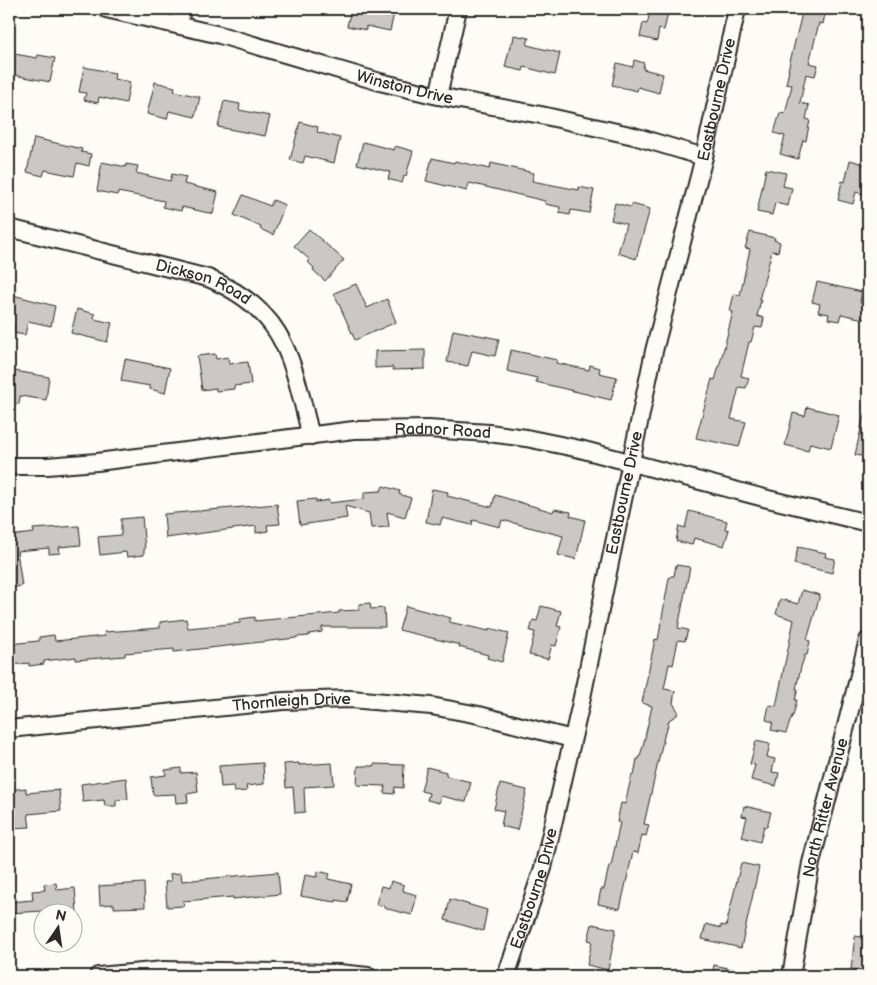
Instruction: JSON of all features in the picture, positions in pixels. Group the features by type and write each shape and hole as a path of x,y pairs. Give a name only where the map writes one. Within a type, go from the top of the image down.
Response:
{"street":[{"name":"Winston Drive","path":"106,9 220,35 380,82 438,96 560,119 634,136 704,157"},
{"path":"179,25 182,9"},
{"path":"438,96 458,9"},
{"name":"Eastbourne Drive","path":"506,976 542,873 654,351 704,157 737,9"},
{"name":"Dickson Road","path":"9,228 208,278 237,292 266,316 285,346 293,367 311,436"},
{"name":"Radnor Road","path":"9,466 47,466 97,462 354,430 409,428 489,433 544,441 868,523"},
{"name":"North Ritter Avenue","path":"791,976 802,905 818,832 868,640"},
{"name":"Thornleigh Drive","path":"9,729 283,701 351,699 406,703 449,709 572,739"},
{"path":"98,976 164,970 339,973 368,976"}],"building":[{"path":"351,9 395,9 390,31 366,26 366,30 347,26"},
{"path":"651,9 669,9 664,30 659,29 657,41 640,37 643,23 647,24"},
{"path":"803,9 826,9 823,24 819,23 809,63 818,65 815,76 806,74 800,103 809,105 806,119 810,120 806,141 803,140 798,159 780,154 785,136 774,133 780,113 785,114 792,85 786,84 788,70"},
{"path":"514,35 529,38 527,45 560,53 555,75 524,67 523,71 505,67"},
{"path":"9,53 37,58 38,55 55,58 50,82 9,74"},
{"path":"634,60 644,63 643,69 663,74 659,93 638,87 637,91 612,85 617,63 633,67"},
{"path":"84,67 115,73 114,79 130,82 126,103 99,97 98,103 84,100 86,93 79,92"},
{"path":"155,82 175,87 174,91 200,97 195,117 169,111 167,119 147,114"},
{"path":"224,101 240,104 239,110 270,116 265,136 218,127"},
{"path":"300,122 318,127 317,132 340,138 334,163 305,156 303,163 290,160"},
{"path":"34,138 82,149 81,152 91,154 89,166 77,163 74,176 45,170 43,176 27,172"},
{"path":"363,142 394,150 395,146 413,151 406,176 404,176 402,183 388,179 390,172 357,164"},
{"path":"432,158 490,169 491,163 534,173 532,181 579,190 579,187 594,190 589,213 571,210 570,215 559,213 560,207 545,204 545,201 469,183 467,191 426,181"},
{"path":"850,160 867,165 865,173 868,174 867,195 856,192 853,204 838,200 842,181 845,182"},
{"path":"102,162 126,167 126,164 138,166 136,173 170,181 172,174 186,177 184,184 218,192 213,214 182,207 181,211 163,207 164,201 118,192 117,195 97,191"},
{"path":"766,169 786,173 783,186 792,188 788,206 775,203 772,215 757,212"},
{"path":"243,195 270,206 273,200 285,205 273,235 260,229 261,227 234,215"},
{"path":"615,203 631,207 632,204 650,209 636,259 618,253 626,224 611,220"},
{"path":"309,229 344,260 325,281 313,270 314,268 308,262 310,260 294,246"},
{"path":"750,232 775,238 774,240 780,242 778,252 772,251 759,300 761,300 757,316 764,318 762,328 755,327 751,342 749,342 741,376 749,378 746,388 739,387 731,419 746,422 739,447 696,438 712,379 715,380 722,356 733,312 730,311 734,294 740,295 750,249 745,248"},
{"path":"817,282 862,292 860,302 868,304 868,320 841,314 839,321 828,319 829,314 818,312 820,304 812,302"},
{"path":"356,284 367,308 387,299 396,322 355,340 334,293"},
{"path":"9,294 55,306 51,326 28,321 25,335 13,333 15,325 9,324"},
{"path":"77,309 95,314 94,319 112,323 107,342 71,333"},
{"path":"453,330 499,339 495,356 472,351 468,366 447,362"},
{"path":"425,350 425,369 393,370 393,367 375,368 375,351"},
{"path":"511,350 557,360 556,363 589,370 590,365 600,368 599,373 617,377 611,400 536,382 537,378 507,371"},
{"path":"215,354 216,359 228,357 229,364 248,362 251,384 234,386 234,389 216,391 216,388 202,390 197,356"},
{"path":"125,359 170,368 165,393 150,389 150,386 121,381"},
{"path":"9,370 49,377 46,400 20,396 19,404 9,403"},
{"path":"807,407 839,415 831,448 810,443 808,451 785,445 793,413 805,416"},
{"path":"864,415 868,415 868,457 855,455"},
{"path":"383,486 400,491 399,494 411,498 405,517 387,512 389,527 371,528 369,513 345,506 347,518 300,525 297,501 316,499 316,502 329,500 329,503 364,499 364,492 381,491"},
{"path":"432,489 448,492 447,496 492,507 495,495 553,512 554,509 571,512 570,516 585,520 576,559 558,555 563,536 502,520 500,527 473,520 472,525 442,518 440,525 426,522"},
{"path":"277,504 280,524 267,525 268,531 256,533 256,526 166,538 164,514"},
{"path":"689,511 727,521 725,529 729,530 724,546 694,538 692,545 676,541 679,526 685,528"},
{"path":"142,517 144,555 127,557 126,552 100,555 98,537 121,535 121,519"},
{"path":"79,526 81,545 59,547 60,553 49,554 49,548 17,551 22,586 9,588 9,536 34,533 33,529"},
{"path":"798,547 826,553 825,557 835,559 832,573 794,564"},
{"path":"676,565 690,567 678,628 688,630 685,641 678,640 673,665 669,664 664,689 675,691 673,703 678,711 677,715 669,720 665,732 644,824 649,825 646,836 642,835 638,853 633,852 620,909 598,904 601,889 604,889 609,866 611,866 620,822 617,822 621,803 625,804 632,774 634,775 637,759 639,759 643,746 652,706 642,703 655,639 658,640 669,578 674,576"},
{"path":"802,590 820,595 807,640 810,641 807,655 805,655 801,667 796,689 798,689 795,700 797,700 786,733 771,730 773,722 766,720 769,705 776,706 794,620 776,614 780,599 798,604"},
{"path":"370,603 371,609 384,608 385,627 322,627 322,632 296,638 174,652 174,649 76,660 76,657 44,661 44,664 29,666 29,663 11,665 9,644 39,641 39,637 54,635 55,641 105,636 104,632 160,628 160,622 186,619 188,628 240,623 240,619 255,617 255,621 339,613 339,611 359,610 359,604"},
{"path":"406,606 451,618 449,622 489,631 489,628 509,633 502,662 487,658 488,655 459,647 460,645 399,630"},
{"path":"541,606 561,611 557,626 561,627 556,646 552,645 548,659 529,655 535,632 530,631 533,620 537,621"},
{"path":"756,741 770,744 767,757 775,759 772,772 779,773 776,786 751,780 755,765 750,764"},
{"path":"263,763 264,784 246,786 247,791 234,792 233,786 221,787 219,766"},
{"path":"299,763 299,765 332,763 334,785 304,787 305,812 295,813 293,787 286,788 284,764"},
{"path":"374,764 404,765 403,788 395,787 394,794 384,793 385,786 357,785 358,766 374,766"},
{"path":"427,767 446,772 446,776 471,782 466,802 441,796 439,803 427,800 429,793 421,791"},
{"path":"181,768 181,773 196,772 198,792 187,794 188,802 176,803 175,794 153,795 151,777 166,775 165,770"},
{"path":"126,778 128,799 116,800 116,806 105,806 104,800 83,802 81,784"},
{"path":"500,784 527,790 517,830 501,826 504,811 494,809"},
{"path":"26,788 26,793 59,790 61,811 28,814 30,827 12,828 9,790"},
{"path":"744,806 771,812 767,827 764,826 760,842 742,837 747,817 742,816"},
{"path":"741,863 759,867 741,948 702,939 706,924 721,928 721,925 726,926"},
{"path":"318,871 330,874 328,879 351,884 347,902 301,896 305,875 317,877"},
{"path":"278,872 280,894 233,899 233,897 183,901 184,906 167,907 165,882 171,881 170,874 181,873 182,881"},
{"path":"391,881 404,885 403,891 417,895 412,915 376,904 381,886 389,888"},
{"path":"56,883 57,890 75,888 76,902 32,902 32,912 9,913 9,902 33,900 32,891 45,890 44,884"},
{"path":"144,883 145,907 114,908 114,904 100,905 99,886"},
{"path":"450,899 487,910 483,931 445,920"},
{"path":"592,924 616,929 608,970 587,965 592,941 588,940"},
{"path":"855,936 868,938 868,972 851,969"},
{"path":"714,965 745,972 745,976 712,976"}]}
